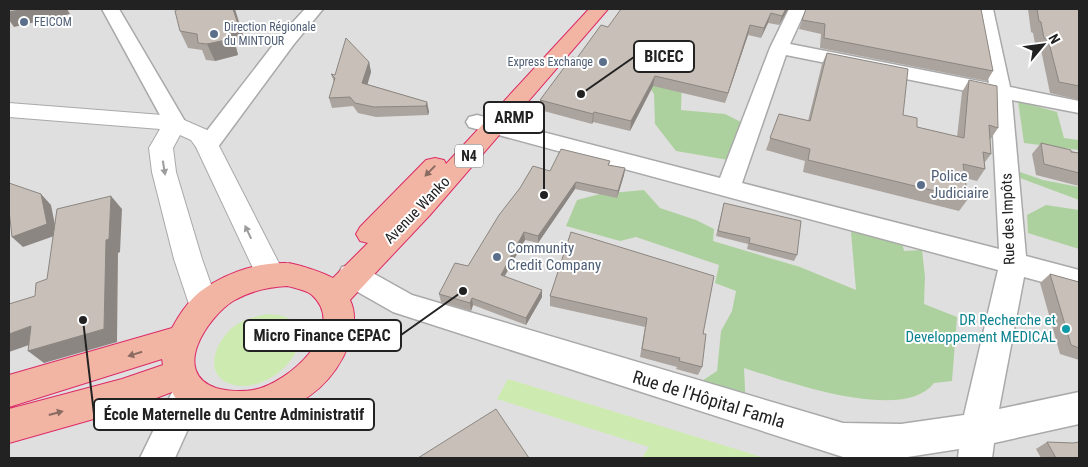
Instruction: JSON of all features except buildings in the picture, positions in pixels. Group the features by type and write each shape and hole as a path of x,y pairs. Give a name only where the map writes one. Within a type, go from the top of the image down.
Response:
{"highway":[{"name":"Avenue Wanko","path":"334,285 414,215 486,125 584,9"},
{"name":"Avenue Wanko","path":"334,285 347,260 486,125 599,9"},
{"path":"288,274 334,285 340,316 338,336 327,357 310,377 286,394 259,404 231,408 207,403 184,383 177,363 182,339 191,322 204,307 219,295 236,285 270,275 288,274"},
{"path":"9,390 182,339"},
{"path":"9,426 122,394 184,383"}],"street":[{"path":"110,9 176,123"},
{"path":"207,146 287,40 314,9"},
{"path":"728,187 779,48 798,9"},
{"name":"Rue des Impôts","path":"976,444 1013,263 1001,92 985,9"},
{"path":"779,48 1079,107"},
{"path":"9,110 176,123 199,136 207,146 270,275"},
{"path":"176,123 161,148 164,172 188,259 204,307"},
{"path":"486,125 728,187 1079,281"},
{"name":"Rue de l'Hôpital Famla","path":"334,285 403,304 843,440 976,444 1079,408"},
{"path":"157,458 184,383"}],"shaded area":[{"path":"9,9 1079,9 1079,458 9,458"}],"green space":[{"path":"682,81 681,110 725,114 743,123 734,161 676,151 655,124 654,94 646,82"},
{"path":"1018,101 1057,112 1064,138 1079,140 1079,150 1024,143"},
{"path":"1020,172 1043,180 1079,187 1079,200 1020,178"},
{"path":"644,190 660,208 696,220 714,229 713,241 800,267 856,290 851,232 901,238 904,251 922,250 925,277 924,304 957,317 952,381 934,383 919,395 897,400 871,400 814,389 744,368 746,409 688,390 717,371 721,331 732,311 736,291 715,283 719,265 636,237 620,241 566,226 577,200 600,194"},
{"path":"1046,205 1079,210 1079,249 1028,233 1027,215"},
{"path":"267,314 283,316 295,324 300,335 298,348 291,360 280,372 266,381 250,386 234,385 224,381 218,375 214,360 220,343 232,328 240,322"},
{"path":"508,379 765,458 642,458 649,447 497,399"}],"place":[{"name":"FEICOM","path":"24,22"},
{"name":"Direction Régionale du MINTOUR","path":"214,34"},
{"name":"Express Exchange","path":"603,62"},
{"name":"BICEC","path":"581,94"},
{"name":"Police Judiciaire","path":"921,185"},
{"name":"ARMP","path":"544,195"},
{"name":"Community Credit Company","path":"497,257"},
{"name":"Micro Finance CEPAC","path":"463,291"},
{"name":"École Maternelle du Centre Administratif","path":"83,320"},
{"name":"DR Recherche et Developpement MEDICAL","path":"1066,329"}]}
